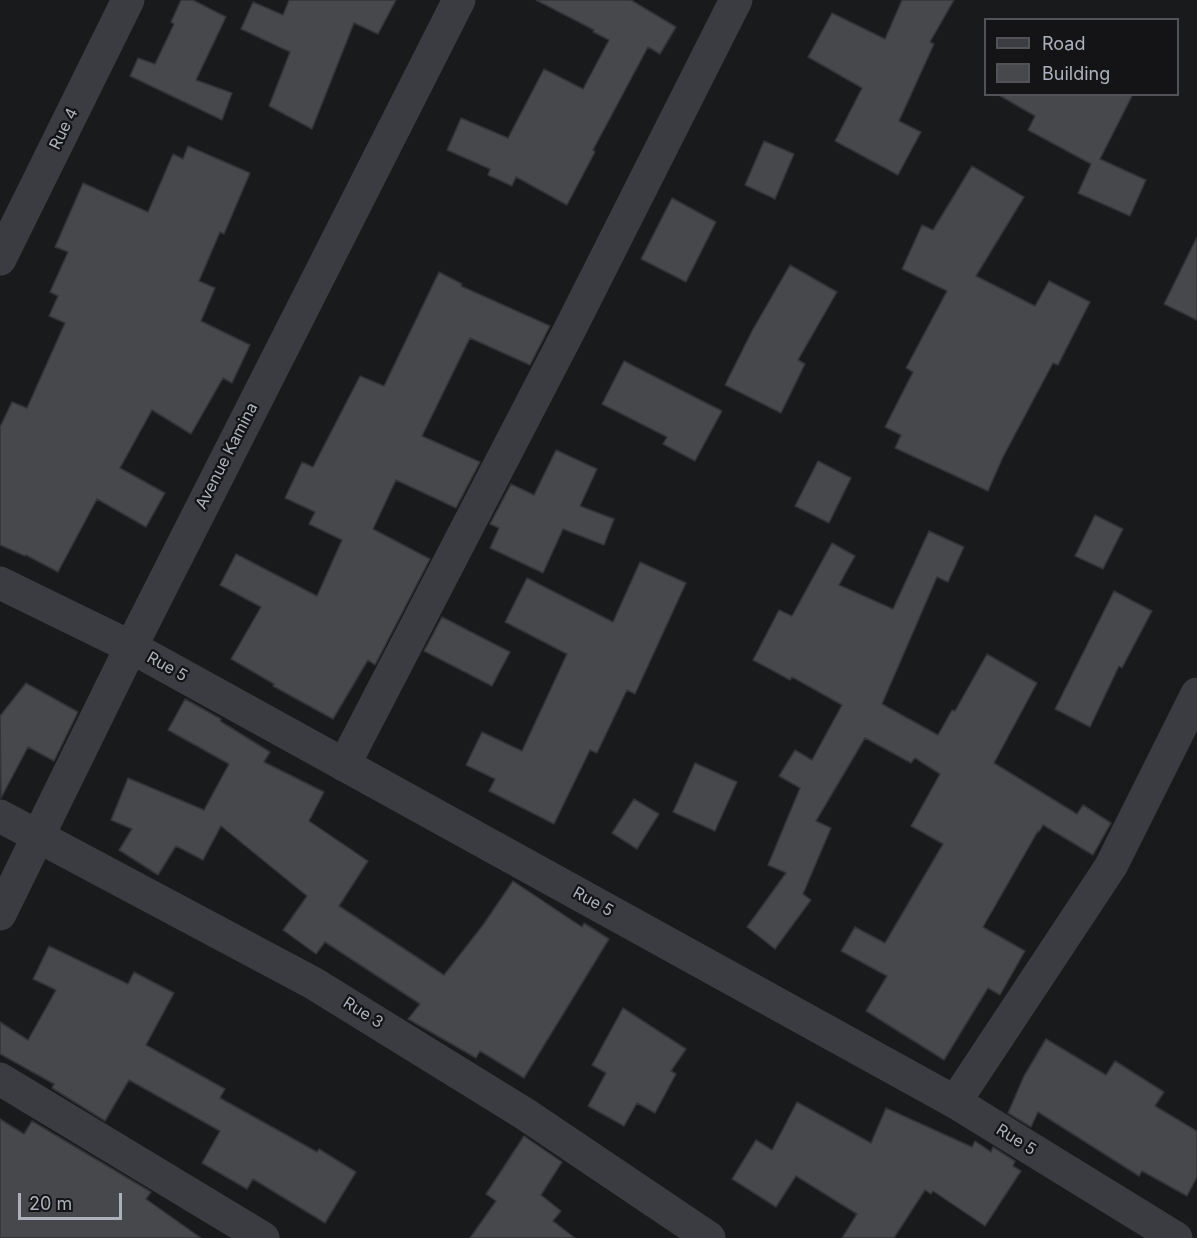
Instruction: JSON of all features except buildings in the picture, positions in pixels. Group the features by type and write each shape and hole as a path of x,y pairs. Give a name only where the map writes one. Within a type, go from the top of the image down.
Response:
{"street":[{"name":"Rue 4","path":"0,259 128,0"},
{"name":"Avenue Kamina","path":"0,914 131,646 459,0"},
{"path":"344,765 736,0"},
{"name":"Rue 5","path":"0,583 131,646 955,1102 1176,1238"},
{"path":"955,1102 1112,866 1197,694"},
{"name":"Rue 3","path":"0,816 313,983 525,1114 709,1238"},
{"path":"0,1079 262,1238"}]}
